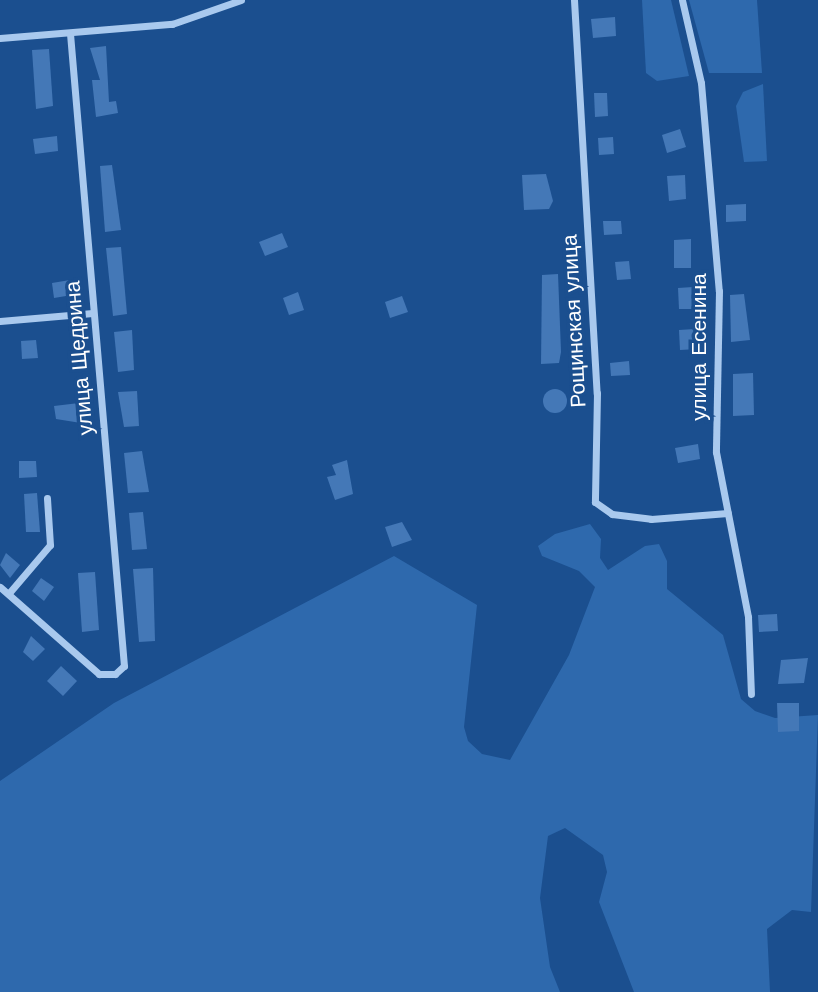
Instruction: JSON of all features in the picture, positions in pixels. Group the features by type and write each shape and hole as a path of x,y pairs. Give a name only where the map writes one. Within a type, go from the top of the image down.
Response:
{"street":[{"path":"0,38 172,24 241,0"},
{"name":"Рощинская улица","path":"574,0 597,393 595,502 612,514 651,519 728,513"},
{"name":"улица Есенина","path":"682,0 701,83 719,291 716,452 748,617 751,694"},
{"name":"улица Щедрина","path":"9,593 99,674 115,674 124,666 70,34"},
{"path":"0,321 93,313"},
{"path":"0,587 9,593 50,545 47,498"}],"shaded area":[{"path":"642,0 671,0 689,76 657,81 646,73"},
{"path":"689,0 757,0 762,73 709,73"},
{"path":"763,84 767,161 744,162 736,106 743,92"},
{"path":"590,524 601,539 600,558 608,570 645,546 659,544 667,561 667,589 723,635 741,699 755,711 775,718 818,715 811,912 792,910 767,929 770,992 634,992 599,902 607,872 603,855 565,828 548,836 540,898 550,967 560,992 0,992 0,781 114,703 394,556 477,605 464,727 468,741 482,754 510,760 569,655 595,587 579,571 542,556 538,546 555,534"}],"building":[{"path":"615,17 616,36 593,38 591,19"},
{"path":"106,46 109,102 116,101 118,113 96,117 92,80 100,80 90,48"},
{"path":"49,49 53,106 36,109 32,50"},
{"path":"594,93 607,93 608,116 595,117"},
{"path":"680,129 686,147 667,153 662,135"},
{"path":"57,136 58,151 35,154 33,139"},
{"path":"613,137 614,154 599,155 598,138"},
{"path":"112,165 121,230 105,232 100,166"},
{"path":"546,174 553,201 549,209 524,210 522,175"},
{"path":"685,175 686,199 669,201 667,176"},
{"path":"746,204 746,221 726,222 726,205"},
{"path":"603,221 621,221 622,234 604,235"},
{"path":"282,233 288,247 265,256 259,242"},
{"path":"691,239 691,268 674,268 674,240"},
{"path":"121,247 127,314 113,316 106,248"},
{"path":"629,261 631,279 617,280 615,262"},
{"path":"558,274 561,352 559,363 541,364 542,275"},
{"path":"70,280 72,295 54,298 52,283"},
{"path":"693,287 693,309 679,309 678,288"},
{"path":"298,292 304,310 289,315 283,298"},
{"path":"744,294 750,340 731,342 730,295"},
{"path":"402,296 408,312 390,318 385,302"},
{"path":"695,329 697,349 680,350 679,330"},
{"path":"132,330 134,370 118,372 114,332"},
{"path":"36,340 38,358 22,359 21,341"},
{"path":"629,361 630,375 611,376 610,363"},
{"path":"753,373 754,415 733,416 733,374"},
{"path":"555,389 566,396 567,401 560,412 555,413 544,406 543,401 550,390"},
{"path":"137,391 139,426 124,427 118,392"},
{"path":"79,403 81,423 56,419 54,406"},
{"path":"698,444 700,459 678,463 675,448"},
{"path":"142,451 149,492 128,493 124,453"},
{"path":"347,460 353,494 335,500 327,477 336,475 332,465"},
{"path":"19,461 36,461 37,477 19,478"},
{"path":"37,493 40,532 26,532 24,494"},
{"path":"143,512 147,549 132,550 129,513"},
{"path":"402,522 412,540 392,547 385,527"},
{"path":"6,553 20,565 10,578 0,565"},
{"path":"153,568 155,641 139,642 133,569"},
{"path":"95,572 99,630 82,632 78,573"},
{"path":"41,578 54,587 44,601 32,591"},
{"path":"777,614 778,631 759,632 758,615"},
{"path":"31,636 45,649 33,661 23,652"},
{"path":"808,658 804,683 778,684 781,660"},
{"path":"61,666 77,681 63,696 47,681"},
{"path":"777,703 799,703 799,731 778,732"}]}
